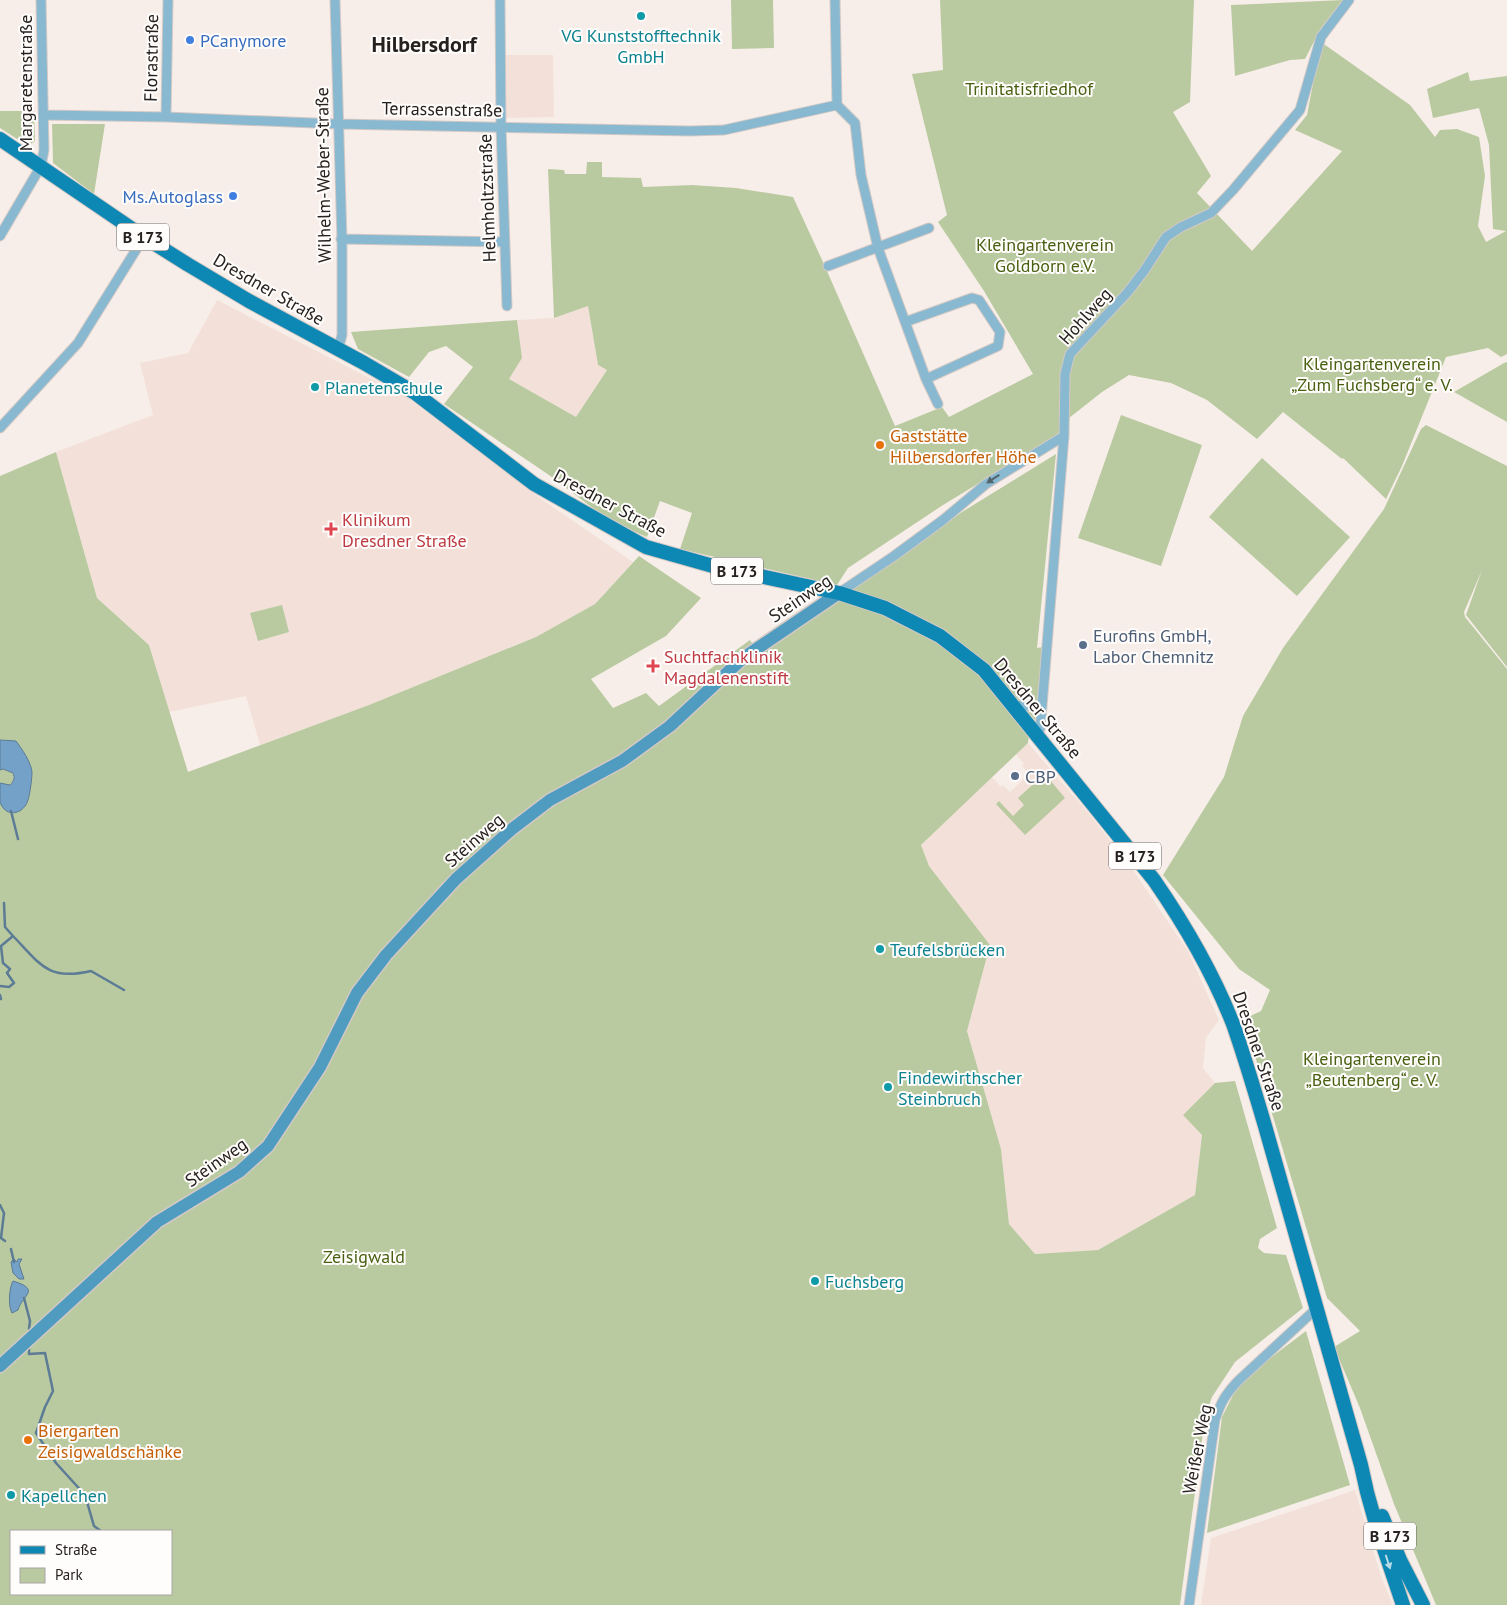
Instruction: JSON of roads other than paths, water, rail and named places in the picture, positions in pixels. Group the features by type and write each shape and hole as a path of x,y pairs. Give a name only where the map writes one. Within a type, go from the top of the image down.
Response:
{"main road":[{"name":"Dresdner Straße","path":"0,139 144,237 249,301 415,393 534,484 646,547 713,566 839,593 885,608 940,636 984,670 1154,880 1175,911 1205,963 1232,1023 1249,1072 1361,1465"},
{"name":"B 173","path":"1361,1465 1375,1519 1402,1605"},
{"name":"B 173","path":"1361,1465 1400,1560 1423,1605"}],"street":[{"name":"Margaretenstraße","path":"41,0 44,150 41,166"},
{"name":"Florastraße","path":"166,117 168,0"},
{"name":"Wilhelm-Weber-Straße","path":"335,0 342,335 338,350"},
{"name":"Helmholtzstraße","path":"500,0 507,306"},
{"path":"835,0 837,105 855,123 861,175 878,248 926,379 938,404"},
{"name":"Hohlweg","path":"1035,733 1040,729 1064,436 1065,374 1070,354 1128,293 1166,237 1211,213 1233,190 1300,110 1321,37 1349,0"},
{"name":"Terrassenstraße","path":"43,115 166,117 338,124 724,130 837,105"},
{"path":"0,236 41,166"},
{"path":"828,266 929,228"},
{"path":"0,428 78,343 144,237"},
{"path":"341,239 505,242"},
{"path":"905,322 972,298 979,300 1000,332 998,346 926,379"},
{"name":"Steinweg","path":"0,1366 158,1222 239,1172 268,1146 320,1068 357,993 386,955 456,879 512,829 550,800 622,761 670,726 743,658 901,551 978,490 1018,463 1064,436"},
{"path":"1013,705 1042,707"},
{"name":"Weißer Weg","path":"1189,1605 1215,1420 1221,1402 1238,1381 1317,1308"}],"water":[{"path":"0,740 16,741 26,756 32,772 26,805 15,813 6,811 0,802 0,783 10,785 14,778 13,773 3,769 0,770"},
{"path":"14,1259 17,1262 18,1259 22,1259 19,1264 24,1279 19,1279 13,1273 11,1262"},
{"path":"13,1281 27,1287 28,1293 18,1310 12,1313 10,1297"}],"waterway":[{"path":"11,811 18,839"},
{"path":"0,986 9,987 14,983 7,973 10,969 3,963 1,946 13,936 5,927 4,903"},
{"path":"13,936 46,968 65,974 91,971 124,990"},
{"path":"0,995 0,999"},
{"path":"0,1205 4,1213 1,1238 5,1241"},
{"path":"11,1249 14,1262"},
{"path":"24,1298 30,1321 29,1329"},
{"path":"29,1348 29,1354 45,1353 53,1391 36,1433 56,1463 85,1495 94,1526 100,1530"}],"place":[{"name":"VG Kunststofftechnik GmbH","path":"641,16"},
{"name":"PCanymore","path":"190,40"},
{"name":"Ms.Autoglass","path":"233,196"},
{"name":"Planetenschule","path":"315,387"},
{"name":"Gaststätte Hilbersdorfer Höhe","path":"880,445"},
{"name":"Klinikum Dresdner Straße","path":"331,529"},
{"name":"Eurofins GmbH, Labor Chemnitz","path":"1083,645"},
{"name":"Suchtfachklinik Magdalenenstift","path":"653,666"},
{"name":"CBP","path":"1015,776"},
{"name":"Teufelsbrücken","path":"880,949"},
{"name":"Findewirthscher Steinbruch","path":"888,1087"},
{"name":"Fuchsberg","path":"815,1281"},
{"name":"Biergarten Zeisigwaldschänke","path":"28,1440"},
{"name":"Kapellchen","path":"11,1495"}],"district":[{"name":"Hilbersdorf","path":"424,44"}],"park label":[{"name":"Trinitatisfriedhof","path":"1029,88"},
{"name":"Kleingartenverein Goldborn e.V.","path":"1045,254"},
{"name":"Kleingartenverein „Zum Fuchsberg“ e. V.","path":"1372,373"},
{"name":"Kleingartenverein „Beutenberg“ e. V.","path":"1372,1068"},
{"name":"Zeisigwald","path":"364,1256"}]}
